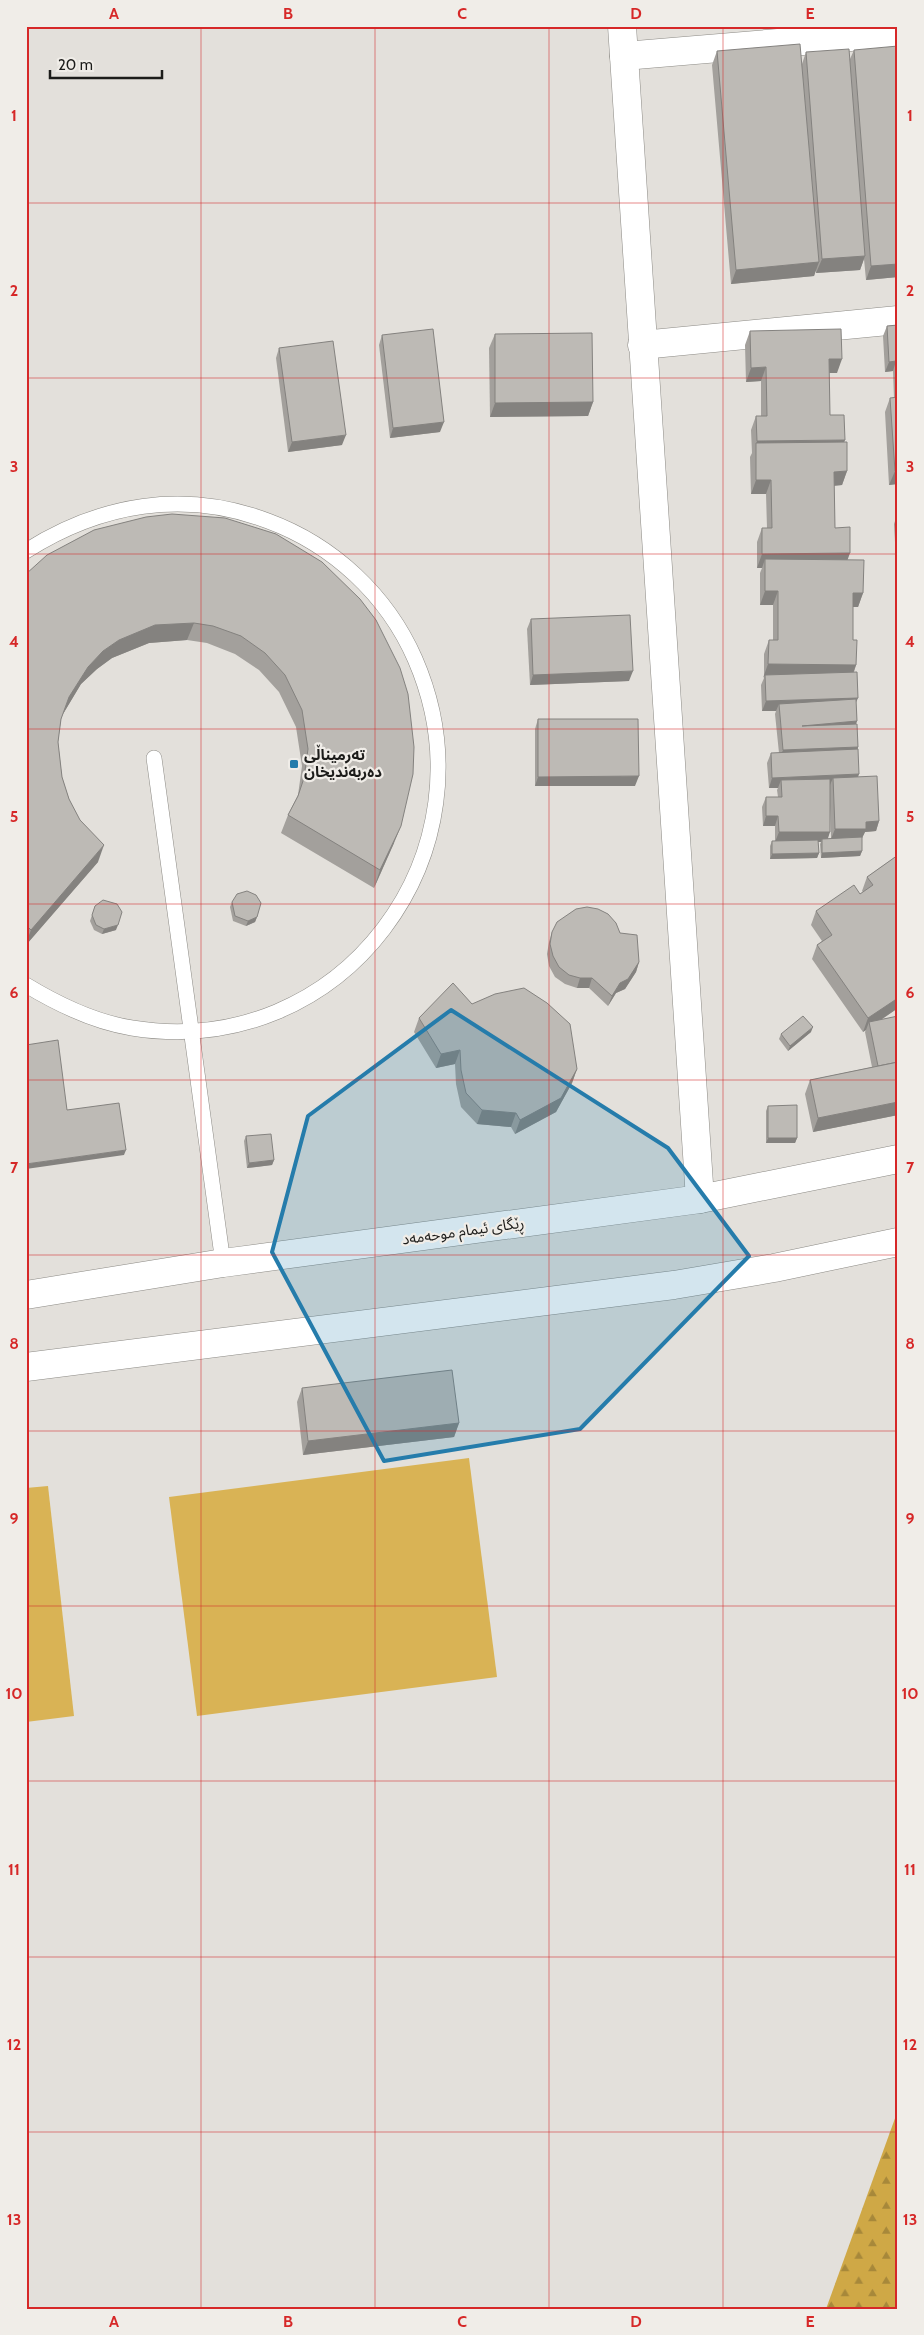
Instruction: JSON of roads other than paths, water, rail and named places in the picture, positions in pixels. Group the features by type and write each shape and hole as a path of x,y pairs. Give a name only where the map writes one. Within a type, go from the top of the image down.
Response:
{"main road":[{"path":"622,26 700,1199"},
{"path":"624,56 898,34"},
{"path":"642,345 898,320"},
{"name":"ڕێگای ئیمام موحەمەد","path":"26,1295 223,1263 700,1199 898,1159"},
{"path":"26,1367 674,1285 774,1268 898,1242"}],"lane":[{"path":"26,551 56,533 80,522 120,510 154,504 222,507 254,515 286,528 316,544 362,582 390,614 408,642 422,674 432,706 438,740 439,774 436,808 429,842 419,870 406,896 390,921 351,965 302,999 276,1012 248,1022 190,1032 131,1028 102,1021 74,1011 26,984"},
{"path":"154,758 223,1263"}],"place":[{"name":"تەرمیناڵی دەربەندیخان","path":"294,764"}]}
